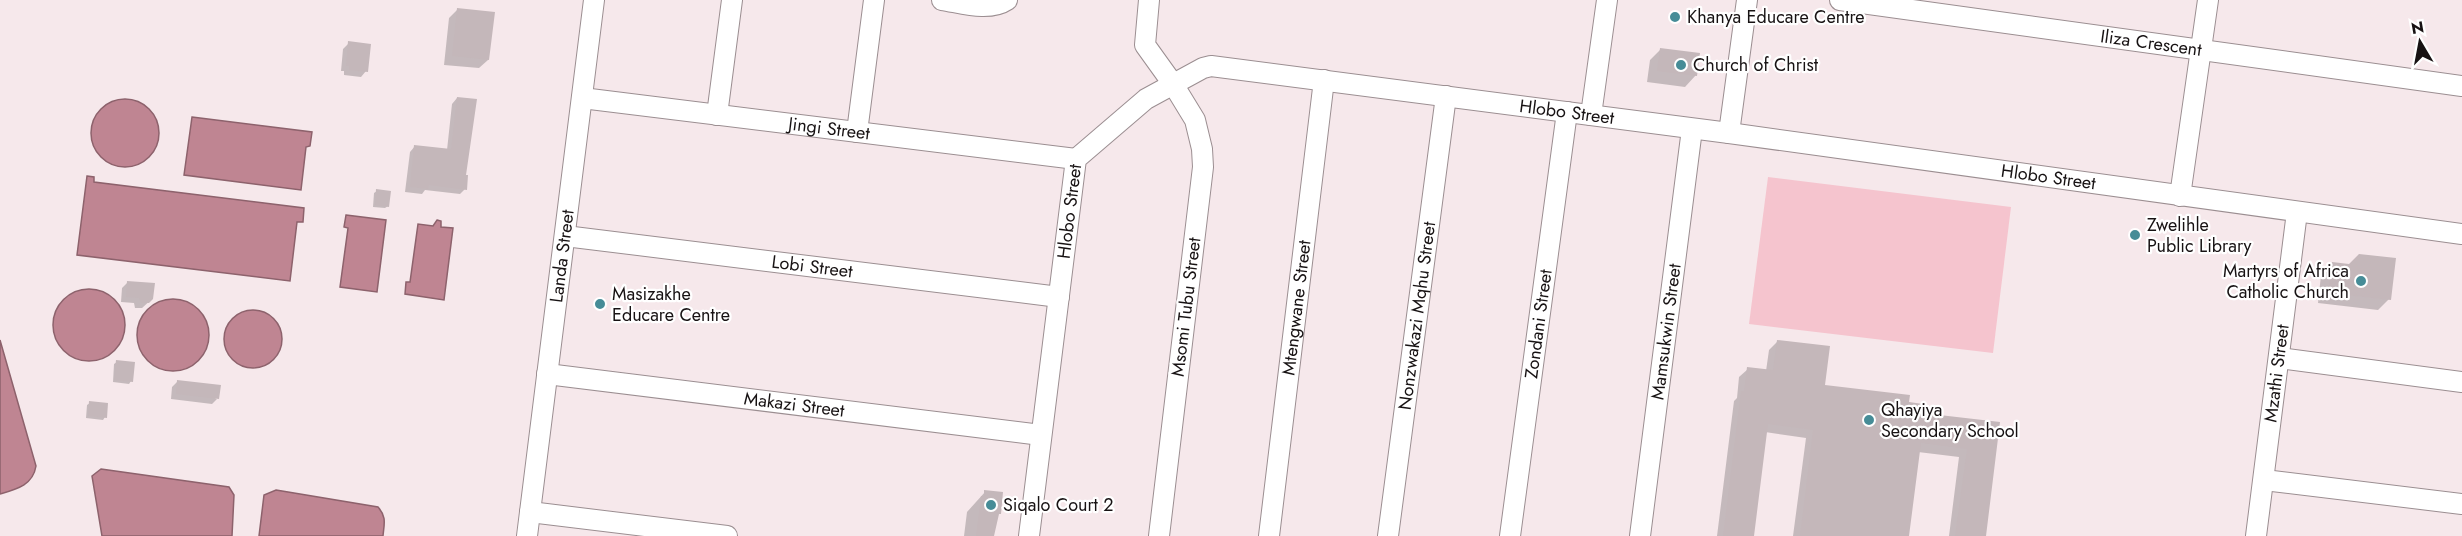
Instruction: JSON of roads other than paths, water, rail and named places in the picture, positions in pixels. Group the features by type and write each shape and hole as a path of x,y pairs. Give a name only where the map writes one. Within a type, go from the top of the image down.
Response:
{"street":[{"name":"Landa Street","path":"527,536 594,0"},
{"path":"717,115 732,0"},
{"path":"857,132 874,0"},
{"path":"942,0 987,6 995,6 1007,0"},
{"name":"Msomi Tubu Street","path":"1149,0 1145,45 1195,120 1202,149 1203,167 1159,536"},
{"path":"1591,115 1607,0"},
{"path":"1729,134 1747,0"},
{"name":"Iliza Crescent","path":"1840,0 2462,86"},
{"path":"2180,196 2208,0"},
{"name":"Hlobo Street","path":"1029,536 1076,159 1146,99 1211,66 1591,115 2462,234"},
{"name":"Mtengwane Street","path":"1269,536 1324,80"},
{"name":"Nonzwakazi Mqhu Street","path":"1388,536 1446,96"},
{"name":"Jingi Street","path":"582,98 1076,159"},
{"name":"Zondani Street","path":"1510,536 1566,112"},
{"name":"Mamsukwin Street","path":"1640,536 1692,129"},
{"name":"Mzathi Street","path":"2256,536 2297,212"},
{"name":"Lobi Street","path":"565,236 1059,297"},
{"path":"2279,358 2462,382"},
{"name":"Makazi Street","path":"548,374 1041,435"},
{"path":"2264,480 2462,504"},
{"path":"530,512 727,536"}],"place":[{"name":"Khanya Educare Centre","path":"1675,17"},
{"name":"Church of Christ","path":"1681,65"},
{"name":"Zwelihle Public Library","path":"2135,235"},
{"name":"Martyrs of Africa Catholic Church","path":"2361,281"},
{"name":"Masizakhe Educare Centre","path":"600,304"},
{"name":"Qhayiya Secondary School","path":"1869,420"},
{"name":"Siqalo Court 2","path":"991,505"}]}
